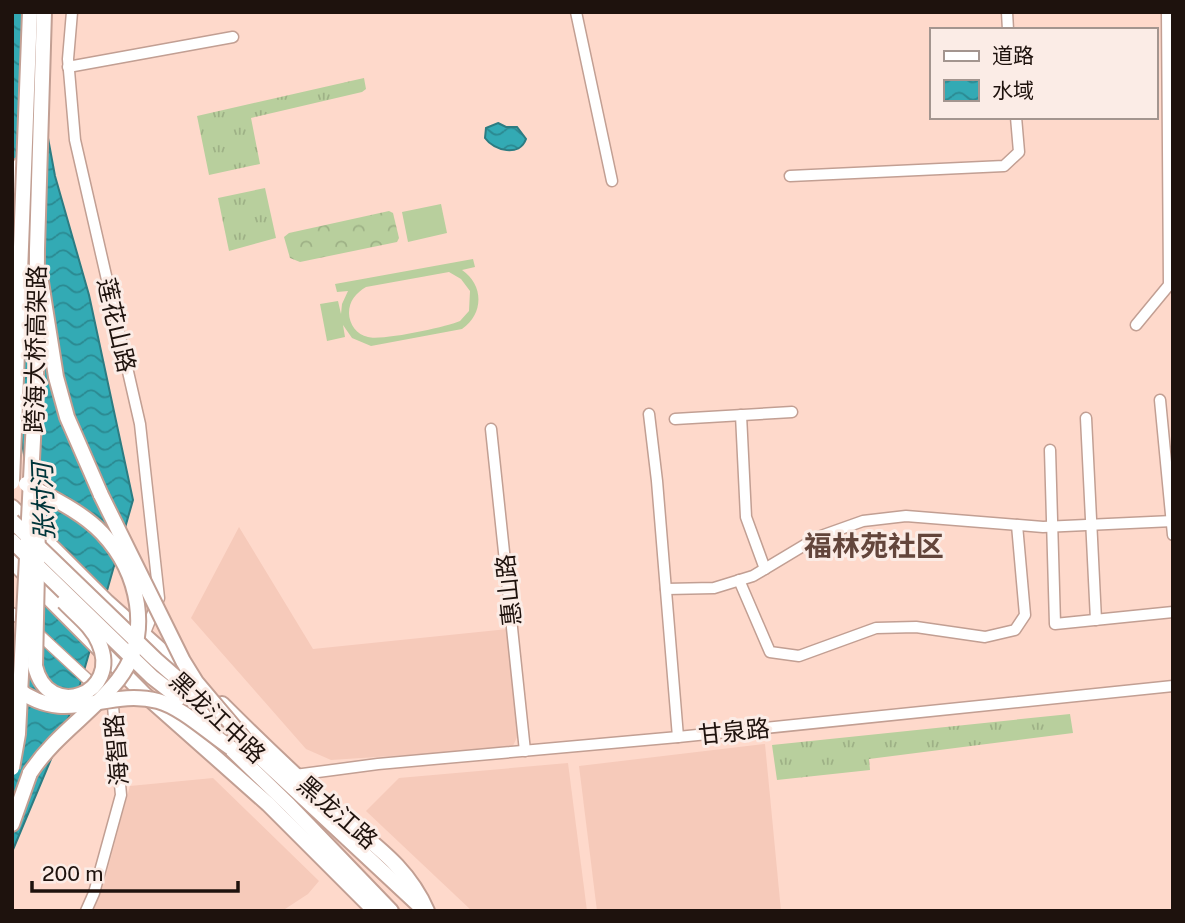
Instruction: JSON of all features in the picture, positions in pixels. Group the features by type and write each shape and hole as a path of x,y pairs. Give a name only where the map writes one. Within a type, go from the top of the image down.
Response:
{"highway":[{"name":"跨海大桥高架路","path":"12,480 30,12"},
{"name":"跨海大桥高架路","path":"12,768 18,734 36,380 44,12"},
{"path":"12,200 23,153"},
{"path":"37,249 56,377 67,417 84,459 183,661 196,682 255,752"},
{"path":"12,542 29,563 38,572 64,602 91,629 100,645 102,669 97,684 90,691 72,696 52,693 41,683 35,666 34,633 36,606 36,593 37,579 38,566 39,466 36,380"},
{"path":"12,480 62,504 102,532 115,548 128,572 139,609 135,644 128,664 102,699 61,734 42,755 30,773 12,824"},
{"path":"12,507 144,637"},
{"name":"黑龙江中路","path":"12,521 156,660 426,911"},
{"name":"黑龙江中路","path":"12,542 152,677 179,698 231,748 391,911"},
{"name":"黑龙江中路","path":"12,561 118,669 268,804 342,879 378,911"},
{"name":"黑龙江路","path":"144,637 215,698 295,775 401,867 419,891 426,911"},
{"path":"12,685 39,703 52,706 75,706 137,698 159,701 231,748"}],"street":[{"name":"莲花山路","path":"72,12 68,66 75,141 140,424 159,598 144,637 118,669"},
{"path":"576,12 612,181"},
{"path":"1136,325 1169,285 1167,12"},
{"path":"68,66 233,37"},
{"path":"790,176 1004,166 1019,152 1016,119"},
{"path":"1160,400 1173,535"},
{"path":"675,419 792,412"},
{"path":"649,414 678,737"},
{"path":"741,415 746,517 765,569"},
{"path":"1086,418 1096,620"},
{"name":"惠山路","path":"491,429 525,751"},
{"path":"1050,450 1055,624 1173,612"},
{"path":"666,589 714,588 739,580 765,569 818,537 863,521 905,516 1052,527 1172,520"},
{"path":"739,580 770,652 799,656 876,628 916,627 985,637 1015,630 1025,615 1017,525"},
{"path":"12,613 31,627 112,703"},
{"name":"海智路","path":"86,911 94,893 121,795 112,703 118,669"},
{"name":"甘泉路","path":"295,775 378,764 678,737 1173,686"}],"shaded area":[{"path":"239,527 313,649 508,629 519,733 512,748 331,760 306,749 191,618"},
{"path":"765,744 781,911 597,911 579,766"},
{"path":"568,763 587,911 472,911 366,811 399,778"},
{"path":"213,778 319,881 308,894 282,911 92,911 103,886 130,786"}],"green space":[{"path":"364,78 366,89 362,92 251,118 260,164 209,175 197,116"},
{"path":"265,188 276,238 229,251 218,198"},
{"path":"441,204 447,233 408,242 402,212"},
{"path":"389,211 393,213 399,238 397,242 300,262 290,258 284,237 289,233"},
{"path":"473,259 475,267 462,270 474,283 477,308 469,323 462,329 371,346 352,338 343,325 345,337 327,341 320,304 338,301 341,314 348,291 337,292 335,284","holes":["449,272 461,279 470,291 469,311 460,321 414,333 375,338 360,334 350,321 349,309 352,301 366,287"]},
{"path":"1070,714 1073,733 869,759 870,770 777,780 772,745"}],"water":[{"name":"张村河","path":"12,12 46,12 38,84 55,176 89,295 133,500 75,702 12,852 12,725 36,657 34,514 12,383"},
{"path":"498,123 506,127 517,127 526,139 523,145 507,150 489,143 485,138 486,128"}],"district":[{"name":"福林苑社区","path":"874,545"}]}
